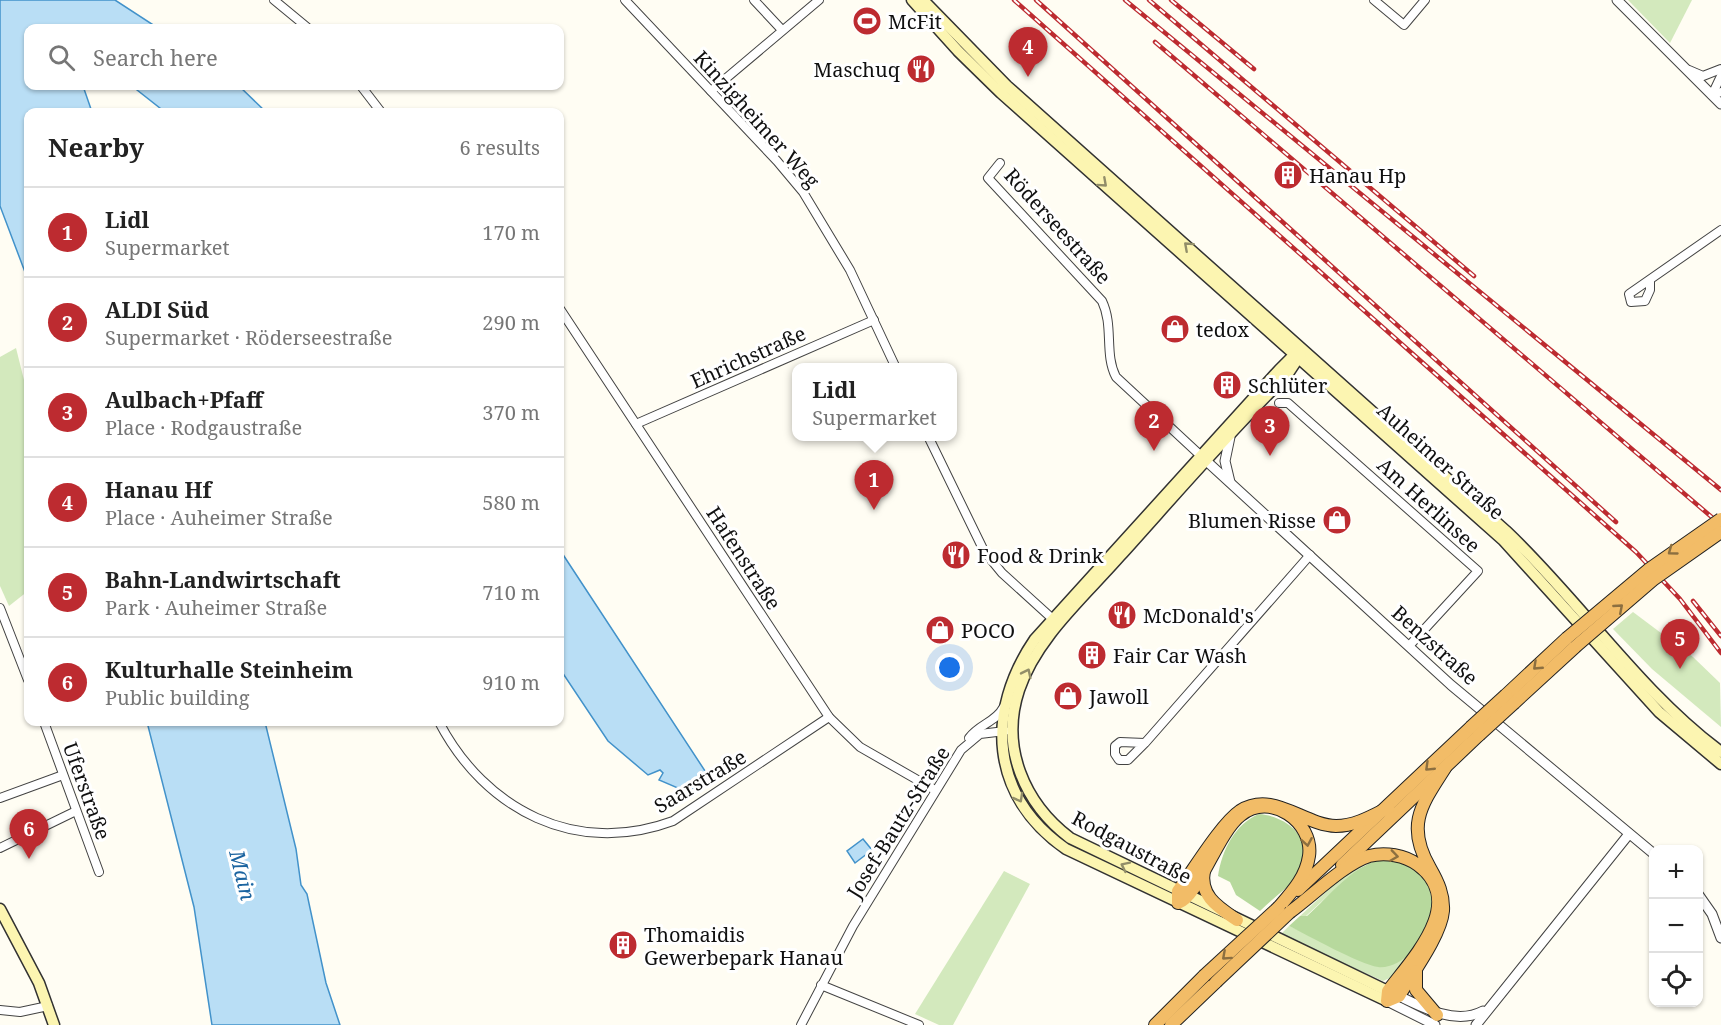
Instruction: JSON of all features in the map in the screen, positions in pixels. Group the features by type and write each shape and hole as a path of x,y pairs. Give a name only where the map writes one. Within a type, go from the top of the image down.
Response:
{"highway":[{"path":"1285,910 1388,808 1510,699 1648,570 1721,519"},
{"path":"1571,642 1721,532"},
{"path":"1392,996 1418,963 1438,929 1443,907 1438,883 1420,848 1418,818 1424,801 1445,768 1475,731"},
{"path":"1155,1025 1210,979 1445,768"},
{"path":"1182,897 1229,822 1246,808 1272,805 1314,822 1336,825 1353,824 1388,808"},
{"path":"1182,897 1204,868 1215,847 1240,815 1263,807 1287,813 1305,831 1309,853 1299,883 1285,910"},
{"path":"1285,910 1353,865 1371,856 1400,856 1421,867 1431,880 1436,893 1436,922 1429,938 1392,996"},
{"path":"1204,868 1203,886 1209,898 1237,920"},
{"path":"1418,963 1414,980 1416,990 1436,1020"},
{"path":"1171,1025 1210,979"}],"main road":[{"name":"Auheimer Straße","path":"912,0 973,67 1294,342 1530,554 1665,705 1721,752"},
{"name":"Auheimer Straße","path":"923,0 999,79 1125,197 1296,356 1503,540 1651,704 1721,764"},
{"path":"1274,335 1283,372 1304,371 1317,375"},
{"path":"1294,342 1296,356 1310,356"},
{"name":"Rodgaustraße","path":"1204,458 1230,437 1296,356"},
{"name":"Rodgaustraße","path":"1283,372 1055,621 1020,663 1003,708 1002,725 1006,767 1016,794 1043,831 1066,849 1237,920 1392,996"},
{"name":"Rodgaustraße","path":"1002,725 1016,699 1024,677 1055,621"},
{"name":"Rodgaustraße","path":"1182,897 1392,996"},
{"path":"0,909 48,1006 54,1025"}],"street":[{"path":"274,0 303,24"},
{"name":"Kinzigheimer Weg","path":"625,0 803,192 841,255 894,363"},
{"path":"754,0 782,30"},
{"path":"711,91 819,0"},
{"path":"1374,0 1404,25 1425,0"},
{"path":"1617,0 1682,66 1717,93 1721,104"},
{"path":"1682,66 1704,76 1721,69"},
{"path":"1717,93 1721,76"},
{"path":"364,90 378,108"},
{"name":"Röderseestraße","path":"1000,163 988,178 1102,301 1110,327 1112,366 1116,377 1204,458"},
{"path":"1650,280 1721,230"},
{"name":"Hafenstraße","path":"564,315 829,717 860,747 935,790"},
{"name":"Ehrichstraße","path":"636,424 874,320"},
{"name":"Am Herlinsee","path":"1279,403 1288,403 1478,571 1409,646"},
{"path":"1230,437 1225,461 1230,482"},
{"path":"930,441 984,551 1002,573 1055,621"},
{"name":"Benzstraße","path":"1204,458 1518,743 1649,851"},
{"path":"1145,743 1310,555"},
{"path":"1,614 24,670"},
{"name":"Saarstraße","path":"442,726 474,774 507,802 552,824 581,831 611,832 650,828 673,821 829,717"},
{"path":"962,748 978,727 1002,725"},
{"name":"Josef-Bautz-Straße","path":"801,1025 853,926 962,748 980,734 1002,725"},
{"name":"Uferstraße","path":"45,726 99,872"},
{"path":"1,796 63,775"},
{"path":"0,848 76,810"},
{"name":"Rodgaustraße","path":"1476,1025 1629,834"},
{"path":"1702,899 1712,914 1721,938"},
{"path":"821,985 919,1025"},
{"name":"Rodgaustraße","path":"1392,996 1436,1020 1456,1021 1468,1021 1493,1001"},
{"path":"0,1010 20,1012 48,1006"}],"green space":[{"path":"1628,0 1692,0 1670,43"},
{"path":"16,348 24,380 24,594 9,606 0,586 0,357"},
{"path":"1633,612 1693,657 1720,683 1721,727 1652,669 1613,629"},
{"path":"1259,814 1272,816 1292,827 1303,845 1304,856 1302,867 1295,879 1260,911 1236,895 1230,882 1218,876 1231,839 1243,824"},
{"path":"1372,857 1431,884 1434,921 1392,977 1383,981 1280,935 1289,926 1379,967 1396,963 1405,957 1367,863 1306,916 1300,916 1354,866"},
{"path":"1382,859 1409,867 1425,881 1431,899 1430,919 1422,938 1410,954 1394,964 1378,967 1347,955 1289,926 1300,916 1307,916 1360,868"},
{"path":"1004,871 1030,884 953,1025 939,1025 915,1014"}],"water":[{"path":"0,0 115,0 152,24 24,24 24,90 84,90 91,108 24,108 24,269 0,206"},
{"path":"137,90 243,90 262,108 160,108"},
{"path":"564,556 709,777 687,792 659,780 663,773 660,770 648,775 608,741 564,675"},
{"name":"Main","path":"148,726 266,726 296,849 301,885 307,894 326,983 340,1025 212,1025 194,907"},
{"path":"863,839 872,850 855,863 847,851"}],"railway":[{"path":"1014,0 1636,552 1680,599 1721,653"},
{"path":"1036,0 1616,522"},
{"path":"1125,0 1721,490"},
{"path":"1149,0 1474,276"},
{"path":"1171,0 1254,69"},
{"path":"1155,42 1721,525"},
{"path":"1693,601 1721,636"}],"place":[{"name":"McFit","path":"867,21"},
{"name":"Maschuq","path":"921,69"},
{"name":"Hanau Hf","path":"1028,77"},
{"name":"Hanau Hp","path":"1288,175"},
{"name":"tedox","path":"1175,329"},
{"name":"Schlüter","path":"1227,385"},
{"name":"ALDI Süd","path":"1154,451"},
{"name":"Aulbach+Pfaff","path":"1270,456"},
{"name":"Lidl","path":"874,510"},
{"name":"Blumen Risse","path":"1337,520"},
{"name":"Food & Drink","path":"956,555"},
{"name":"McDonald's","path":"1122,615"},
{"name":"POCO","path":"940,630"},
{"name":"Fair Car Wash","path":"1092,655"},
{"name":"Bahn-Landwirtschaft","path":"1680,669"},
{"name":"Jawoll","path":"1068,696"},
{"name":"Kulturhalle Steinheim","path":"29,859"},
{"name":"Thomaidis Gewerbepark Hanau","path":"623,945"}]}
